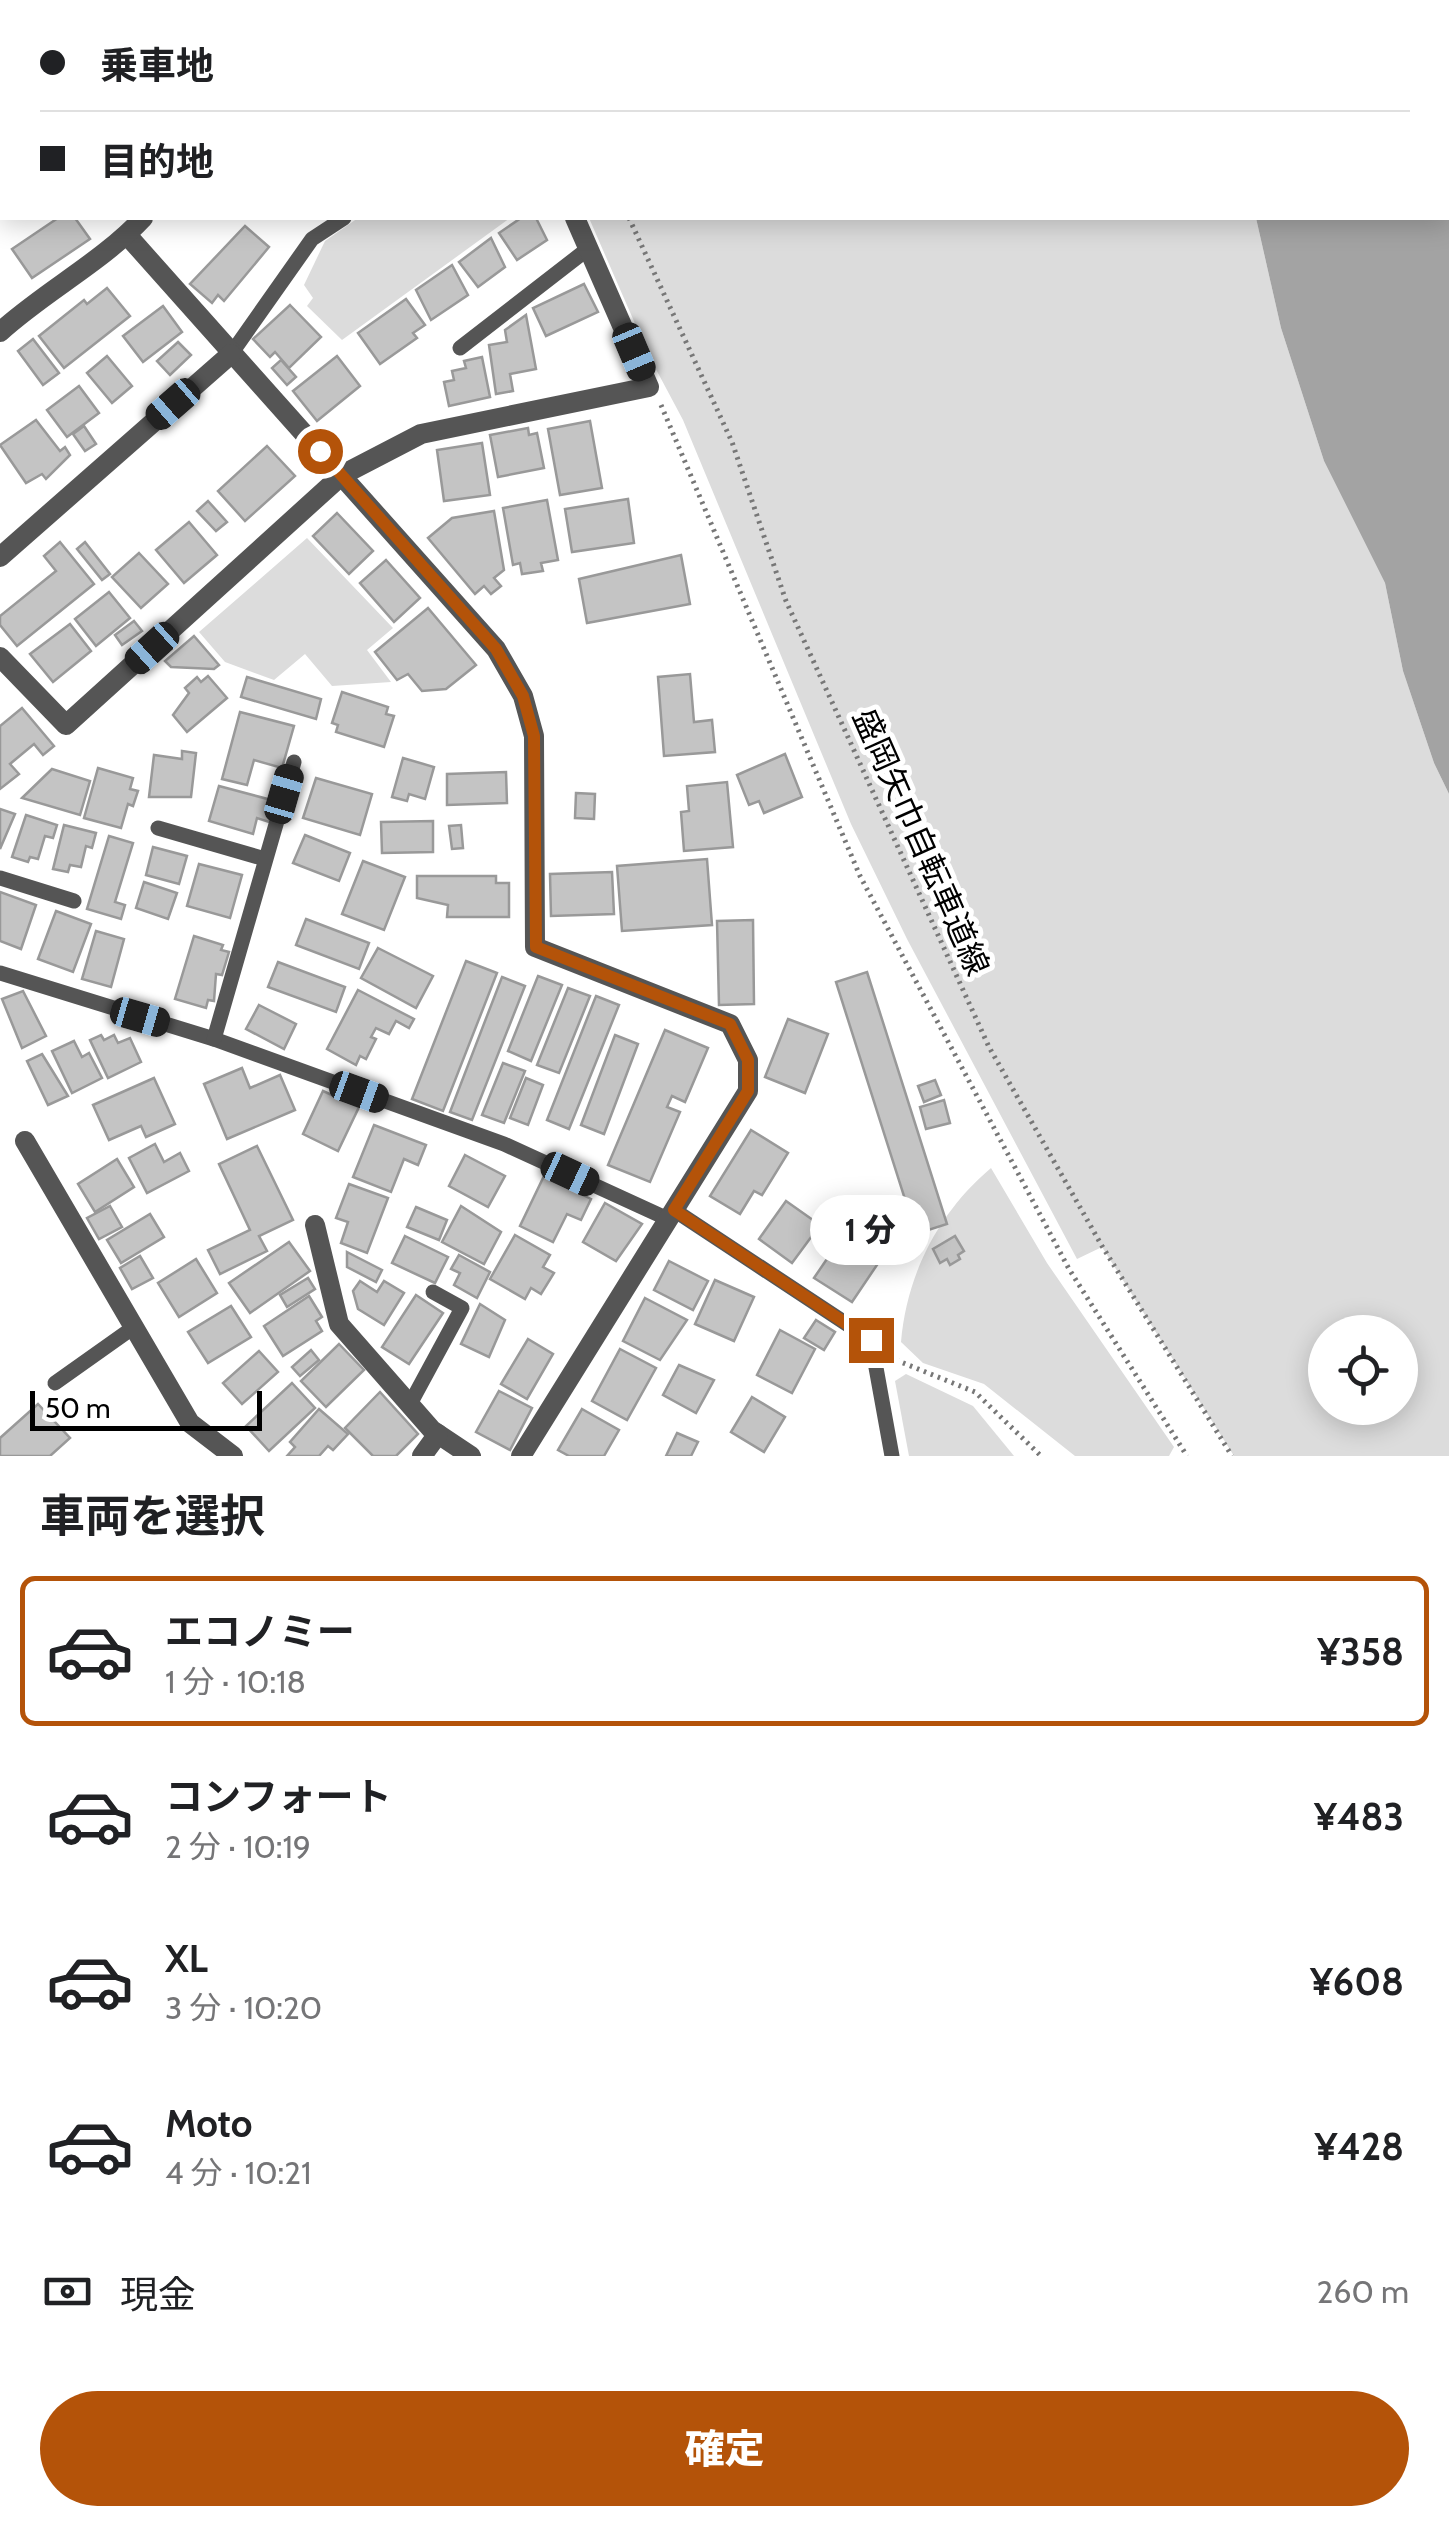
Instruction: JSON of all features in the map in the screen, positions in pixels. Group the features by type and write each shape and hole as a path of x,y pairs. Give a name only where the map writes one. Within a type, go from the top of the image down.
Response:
{"street":[{"path":"4,319 127,235 141,220"},
{"path":"0,656 66,725 342,475 421,434 649,387 577,220"},
{"path":"127,235 496,649 523,696 534,736 536,947 730,1024 748,1060 748,1091 520,1456"},
{"path":"0,556 231,354"},
{"path":"24,1141 190,1424 234,1456"},
{"path":"315,1225 339,1324 409,1406 438,1434 471,1456"},
{"path":"422,1456 438,1434"}],"lane":[{"path":"231,354 312,239 341,220"},
{"path":"460,348 588,248"},
{"path":"214,1039 294,762"},
{"path":"158,828 265,860"},
{"path":"0,878 74,901"},
{"path":"0,973 214,1039 504,1144 671,1214 871,1340 892,1456"},
{"path":"409,1406 462,1308 433,1292"},
{"path":"56,1383 134,1327"}],"path":[{"name":"盛岡矢巾自転車道線","path":"629,220 732,442 786,601 989,1047 1102,1246 1232,1456"},
{"path":"649,387 670,419 860,876 1069,1269 1186,1456"},
{"path":"871,1340 902,1364 976,1392 1041,1456"}],"shaded area":[{"path":"355,220 507,220 342,340 307,306 313,298 304,285 325,241"},
{"path":"590,220 1256,220 1281,328 1324,461 1385,583 1403,671 1434,763 1449,794 1449,1456 1234,1456 1102,1247 1077,1259 907,939 851,824 683,420 650,358"},
{"path":"1256,220 1449,220 1449,794 1434,763 1403,671 1385,583 1324,461 1281,328"},
{"path":"307,538 393,628 367,650 391,682 332,686 305,654 274,680 225,662 199,632"},
{"path":"991,1168 1047,1263 1174,1447 1169,1456 1075,1456 984,1384 923,1363 901,1342 910,1292 929,1246 956,1204"},
{"path":"906,1374 973,1406 1014,1456 909,1456 895,1381"}],"building":[{"path":"55,220 76,220 90,239 32,278 12,249"},
{"path":"518,220 537,220 547,240 517,260 499,233"},
{"path":"245,226 269,247 224,301 218,295 212,303 190,284"},
{"path":"491,238 505,267 478,287 459,262"},
{"path":"452,265 468,295 431,320 416,290"},
{"path":"584,284 598,312 546,336 533,308"},
{"path":"107,288 130,316 64,368 39,336 84,300 87,304"},
{"path":"406,299 425,325 413,333 417,338 380,364 358,333"},
{"path":"290,305 321,337 289,368 275,352 270,357 253,339"},
{"path":"163,306 182,332 143,362 123,336"},
{"path":"526,315 536,369 510,374 513,391 496,394 489,345 507,342 505,330"},
{"path":"33,339 59,373 43,385 18,351"},
{"path":"178,342 191,355 170,375 157,361"},
{"path":"107,356 132,386 112,403 87,373"},
{"path":"337,356 360,386 317,421 293,391"},
{"path":"482,357 490,397 449,406 444,382 454,380 452,371 466,368 464,361"},
{"path":"281,360 296,377 287,385 272,368"},
{"path":"79,386 99,413 67,437 47,410"},
{"path":"36,420 60,451 65,447 70,455 46,479 42,474 26,483 0,445"},
{"path":"590,421 602,488 560,495 548,429"},
{"path":"84,426 96,444 85,451 73,434"},
{"path":"528,428 529,435 537,433 544,468 498,477 490,435"},
{"path":"482,443 490,495 444,501 437,450"},
{"path":"267,446 295,476 245,521 218,491"},
{"path":"628,499 634,543 572,552 565,509"},
{"path":"547,500 558,560 541,563 543,571 522,574 520,563 513,565 503,508"},
{"path":"208,501 227,522 216,531 197,511"},
{"path":"494,511 504,570 494,578 501,586 491,594 484,586 475,594 428,538 452,518"},
{"path":"337,513 373,551 349,574 313,536"},
{"path":"189,522 217,555 184,583 156,550"},
{"path":"60,542 94,584 17,646 0,625 0,616 56,571 44,556"},
{"path":"85,542 110,574 102,580 77,549"},
{"path":"139,553 168,584 141,608 112,577"},
{"path":"681,555 690,604 587,623 579,579"},
{"path":"386,560 420,598 394,622 360,583"},
{"path":"109,592 130,618 96,646 75,619"},
{"path":"428,608 476,665 446,689 422,691 408,674 397,680 375,652"},
{"path":"134,621 142,631 122,645 115,635"},
{"path":"70,624 91,651 53,682 30,654"},
{"path":"194,636 219,665 214,669 171,667 165,661"},
{"path":"690,674 694,722 712,720 715,752 664,756 658,677"},
{"path":"208,676 227,698 187,732 173,715 189,693 185,688 197,677 201,682"},
{"path":"247,677 321,699 316,719 241,697"},
{"path":"342,692 388,707 386,714 394,716 384,747 336,732 338,725 332,723"},
{"path":"22,708 54,746 43,755 34,744 10,764 19,774 0,789 0,726"},
{"path":"240,712 294,726 282,768 254,760 247,785 222,779"},
{"path":"182,751 196,753 191,797 149,797 154,755 182,759"},
{"path":"785,754 802,797 764,813 759,801 749,805 737,775"},
{"path":"403,758 434,767 425,799 409,794 407,801 392,797"},
{"path":"98,768 133,778 130,789 138,791 133,806 128,804 121,828 84,818"},
{"path":"52,769 90,781 80,815 22,798"},
{"path":"506,772 507,803 447,805 447,774"},
{"path":"316,778 372,794 360,835 303,818"},
{"path":"727,782 733,847 684,851 681,812 689,811 687,786"},
{"path":"219,786 275,801 269,822 257,818 253,834 209,821"},
{"path":"576,793 595,794 594,819 575,818"},
{"path":"0,809 15,814 0,849"},
{"path":"26,815 57,825 53,838 45,836 38,859 30,857 28,862 12,857"},
{"path":"433,821 433,852 382,853 381,822"},
{"path":"64,825 96,833 92,848 86,846 81,867 70,865 68,872 53,869"},
{"path":"461,825 463,848 452,849 449,826"},
{"path":"305,835 350,853 339,881 293,863"},
{"path":"109,836 133,843 115,902 125,905 121,919 87,909"},
{"path":"153,847 187,856 179,884 146,875"},
{"path":"707,859 712,925 622,931 617,866"},
{"path":"363,861 405,877 384,930 342,914"},
{"path":"199,864 242,875 230,918 187,906"},
{"path":"612,872 614,914 551,916 550,874"},
{"path":"417,876 496,876 496,883 509,883 509,917 447,917 448,905 417,898"},
{"path":"144,882 177,893 168,919 136,908"},
{"path":"0,892 36,905 21,949 0,941"},
{"path":"56,911 91,924 73,972 38,959"},
{"path":"306,919 369,943 359,969 296,945"},
{"path":"753,920 754,1004 719,1005 717,921"},
{"path":"96,931 124,939 111,987 82,979"},
{"path":"194,936 223,945 221,950 229,952 222,975 216,974 214,1001 208,1000 206,1008 175,999"},
{"path":"378,948 433,976 416,1008 361,978"},
{"path":"466,961 497,973 443,1111 412,1099"},
{"path":"278,962 345,987 336,1012 268,987"},
{"path":"867,972 947,1224 916,1234 836,982"},
{"path":"538,976 562,985 531,1061 508,1051"},
{"path":"502,977 525,986 472,1120 450,1112"},
{"path":"568,988 590,996 559,1073 537,1065"},
{"path":"358,990 414,1019 409,1028 396,1021 389,1034 376,1028 371,1037 376,1039 366,1059 360,1056 356,1065 327,1049"},
{"path":"23,991 46,1036 22,1048 2,999"},
{"path":"596,996 619,1005 569,1129 547,1120"},
{"path":"259,1005 296,1024 284,1049 246,1029"},
{"path":"788,1019 828,1034 805,1093 765,1077"},
{"path":"665,1030 708,1048 685,1102 672,1096 667,1107 680,1112 650,1182 608,1165"},
{"path":"101,1035 104,1040 114,1035 118,1043 130,1038 141,1062 108,1078 90,1040"},
{"path":"615,1035 638,1044 604,1134 581,1125"},
{"path":"74,1041 82,1057 89,1053 102,1078 72,1093 52,1051"},
{"path":"42,1054 68,1096 48,1105 27,1061"},
{"path":"503,1063 525,1071 504,1123 482,1115"},
{"path":"242,1068 250,1088 280,1075 295,1110 227,1139 204,1084"},
{"path":"154,1078 175,1124 146,1137 141,1126 109,1140 93,1105"},
{"path":"526,1078 543,1085 528,1125 510,1118"},
{"path":"935,1080 941,1095 924,1102 918,1086"},
{"path":"323,1091 359,1107 338,1151 303,1134"},
{"path":"944,1100 950,1123 926,1129 920,1107"},
{"path":"374,1125 426,1145 418,1165 404,1159 391,1192 353,1177"},
{"path":"751,1130 788,1153 762,1195 754,1191 740,1214 710,1196"},
{"path":"155,1144 164,1162 180,1153 189,1171 147,1193 129,1158"},
{"path":"257,1146 293,1220 259,1236 267,1251 220,1274 208,1250 250,1230 219,1164"},
{"path":"465,1155 505,1176 488,1207 449,1186"},
{"path":"117,1159 134,1187 95,1212 78,1184"},
{"path":"544,1176 591,1199 581,1220 567,1214 553,1242 520,1226"},
{"path":"349,1184 388,1198 367,1253 341,1243 348,1222 336,1218"},
{"path":"786,1201 820,1225 792,1263 759,1239"},
{"path":"605,1203 642,1224 616,1261 583,1242"},
{"path":"110,1206 122,1227 99,1239 87,1218"},
{"path":"461,1206 501,1232 484,1264 442,1242"},
{"path":"416,1207 447,1220 439,1240 407,1227"},
{"path":"150,1214 164,1237 121,1263 107,1240"},
{"path":"848,1228 885,1253 852,1302 814,1278"},
{"path":"515,1235 550,1255 543,1267 554,1273 541,1294 531,1288 525,1299 490,1279"},
{"path":"405,1236 448,1257 435,1283 392,1263"},
{"path":"955,1236 964,1251 958,1255 960,1259 950,1265 947,1259 940,1263 933,1249"},
{"path":"289,1242 310,1271 250,1313 229,1283"},
{"path":"347,1252 382,1270 376,1282 347,1267"},
{"path":"459,1255 490,1272 477,1298 454,1285 460,1273 451,1269"},
{"path":"140,1256 153,1278 132,1289 120,1268"},
{"path":"196,1259 217,1293 179,1317 158,1283"},
{"path":"669,1261 708,1281 693,1310 654,1290"},
{"path":"308,1278 315,1289 287,1307 280,1295"},
{"path":"715,1280 754,1297 734,1341 695,1324"},
{"path":"360,1281 377,1292 384,1281 404,1293 384,1325 358,1309 353,1291"},
{"path":"416,1295 443,1313 409,1364 382,1347"},
{"path":"309,1296 322,1317 316,1321 322,1331 283,1356 264,1326"},
{"path":"645,1298 687,1320 660,1360 623,1341"},
{"path":"480,1304 505,1320 489,1357 461,1344"},
{"path":"231,1306 251,1337 208,1363 188,1332"},
{"path":"816,1320 835,1332 824,1350 804,1338"},
{"path":"780,1330 815,1349 792,1393 757,1375"},
{"path":"528,1339 553,1354 527,1399 501,1384"},
{"path":"339,1344 364,1370 326,1407 301,1381"},
{"path":"620,1349 656,1368 627,1420 592,1401"},
{"path":"311,1350 319,1360 300,1376 292,1367"},
{"path":"259,1351 278,1372 242,1404 223,1383"},
{"path":"679,1365 714,1380 696,1413 663,1395"},
{"path":"292,1383 315,1408 269,1451 246,1426"},
{"path":"499,1391 532,1408 510,1450 476,1432"},
{"path":"380,1392 418,1434 396,1456 373,1456 345,1428"},
{"path":"752,1397 785,1417 764,1452 731,1432"},
{"path":"38,1404 70,1438 50,1456 0,1456 0,1438"},
{"path":"319,1409 348,1434 333,1450 328,1446 319,1456 287,1456 295,1447 290,1442"},
{"path":"582,1409 619,1430 604,1456 569,1456 558,1450"},
{"path":"677,1433 698,1442 691,1456 666,1456"}],"route":[{"path":"320,451 496,649 523,696 534,736 536,947 730,1024 748,1060 748,1091 674,1210 871,1340"}]}
